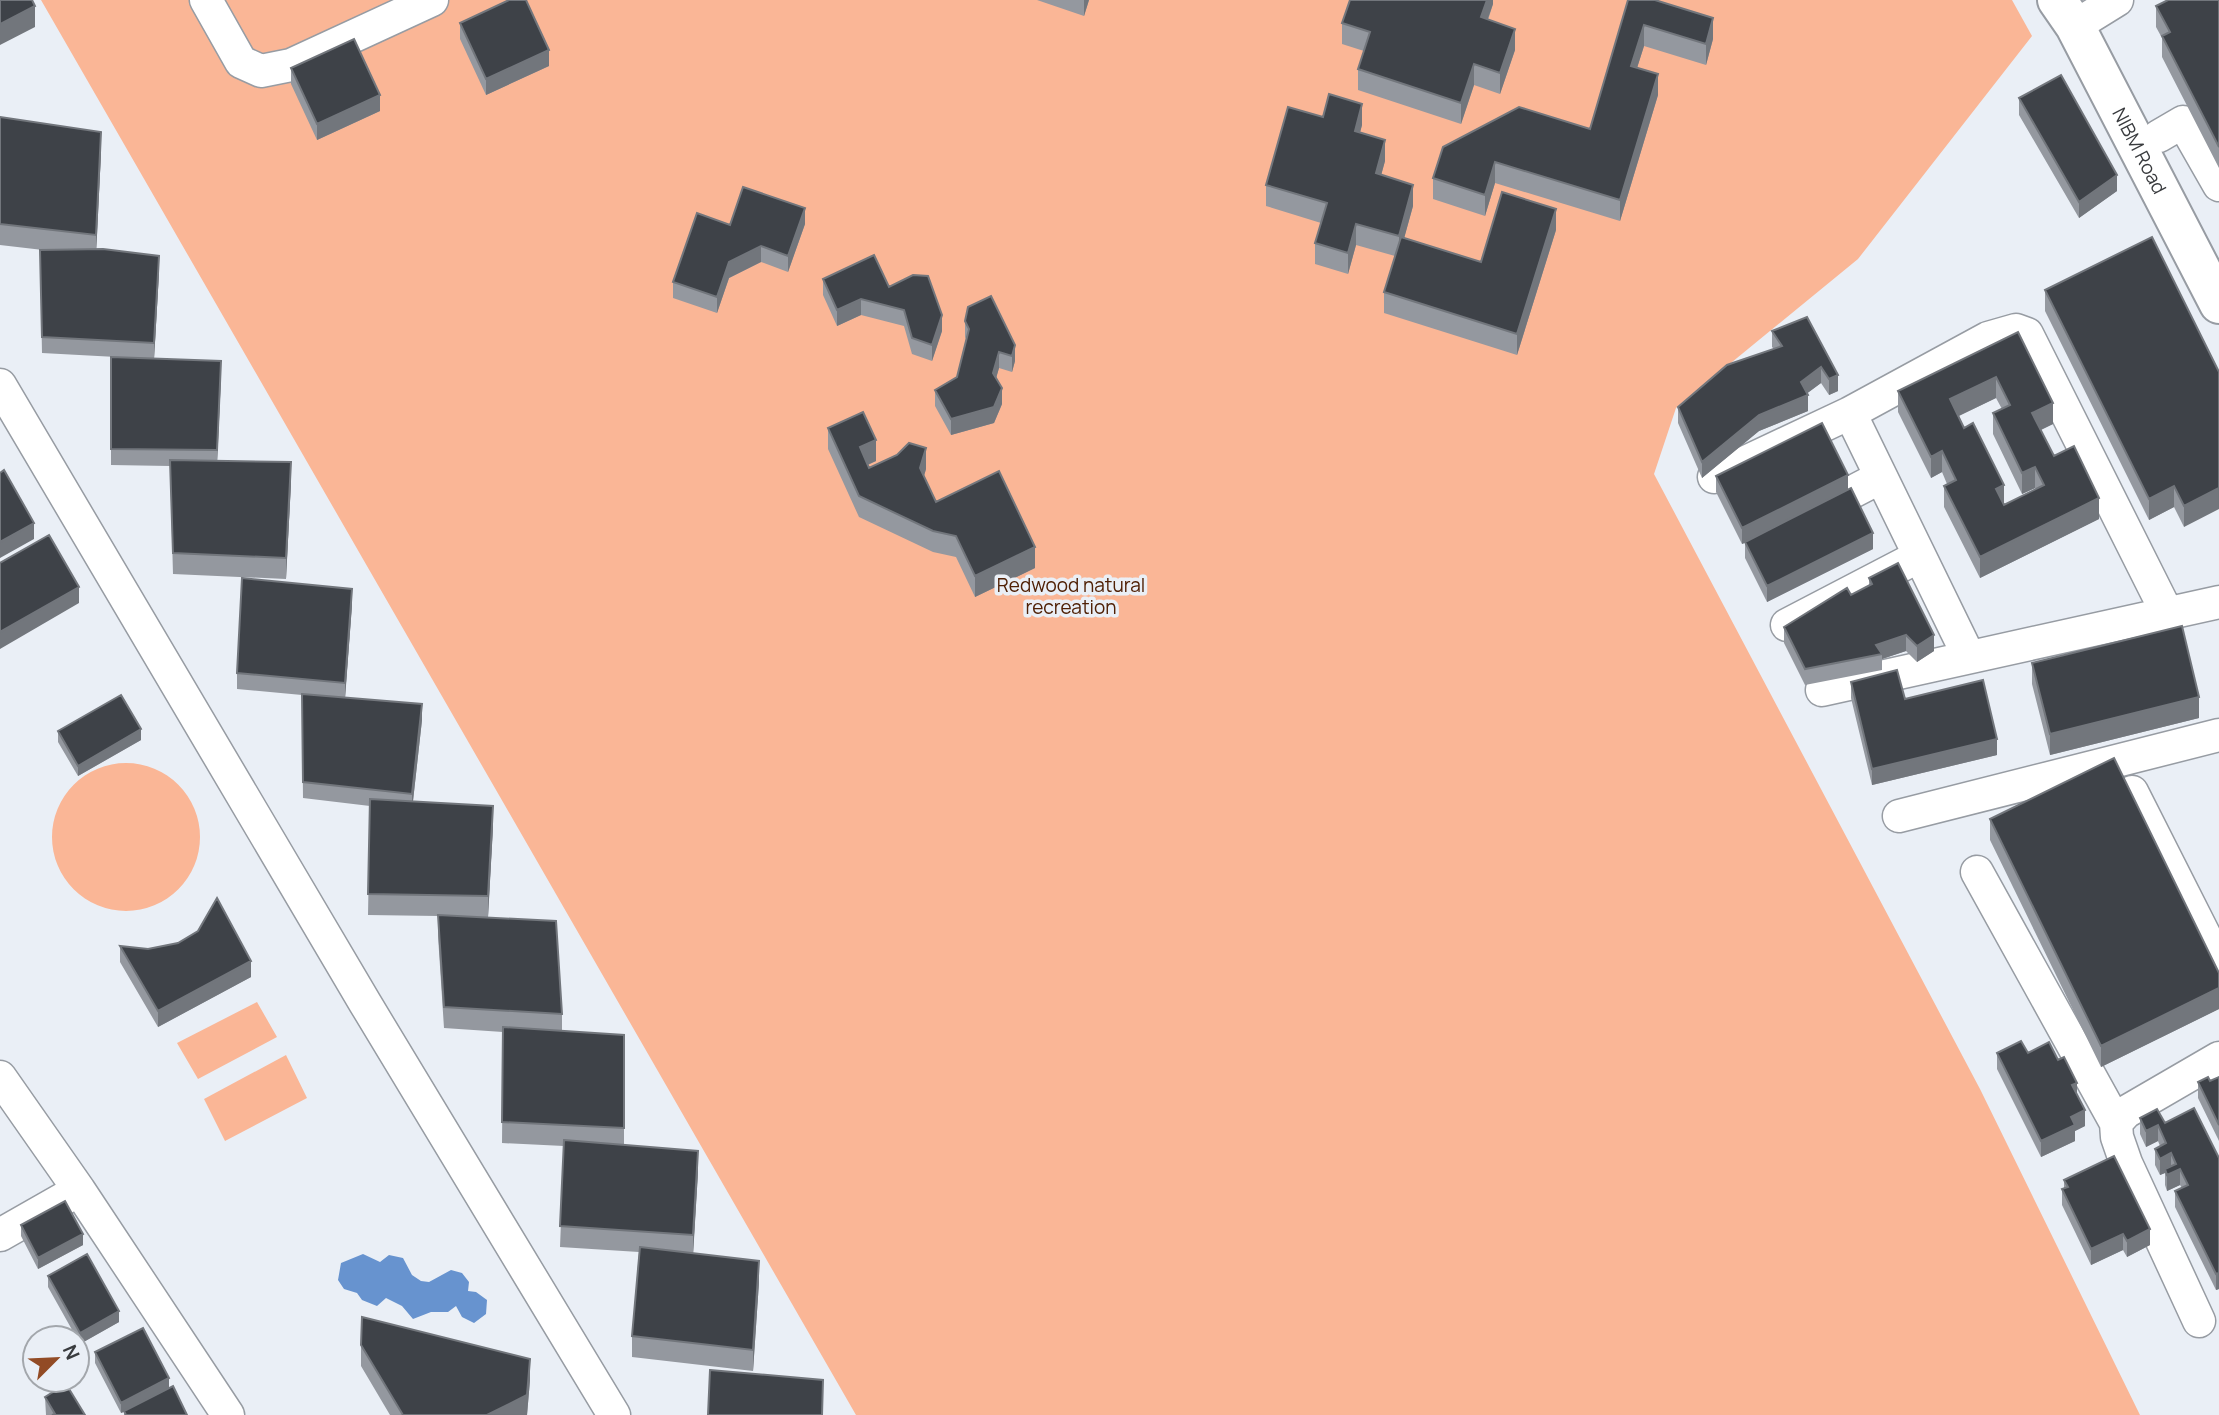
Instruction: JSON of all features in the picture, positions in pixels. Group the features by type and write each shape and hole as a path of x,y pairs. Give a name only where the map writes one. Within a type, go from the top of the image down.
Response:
{"street":[{"path":"206,0 240,62 261,71 291,65 421,2"},
{"name":"NIBM Road","path":"2080,6 2159,136 2219,250"},
{"name":"NIBM Road","path":"2080,6 2219,304"},
{"path":"2159,136 2183,122 2219,185"},
{"path":"1714,477 1850,413 1987,338 2016,330 2027,334 2167,613"},
{"path":"0,385 365,1003 614,1415"},
{"path":"1850,413 1969,657"},
{"path":"1794,522 1881,477"},
{"path":"1787,625 1919,556"},
{"path":"1822,690 2219,602"},
{"path":"1899,816 2219,735"},
{"path":"2132,792 2219,964"},
{"path":"1977,872 2116,1123 2117,1138 2126,1163 2199,1321"},
{"path":"2116,1123 2126,1112 2219,1058"},
{"path":"0,1077 228,1415"},
{"path":"0,1235 79,1191"}],"green space":[{"name":"Redwood natural recreation","path":"41,0 2012,0 2032,36 1858,259 1676,408 1654,474 1980,1089 2140,1415 856,1415"},
{"path":"126,763 154,769 178,785 194,809 200,837 194,865 178,889 154,905 126,911 98,905 74,889 58,865 52,837 58,809 74,785 98,769"},
{"path":"257,1002 277,1037 198,1079 177,1043"},
{"path":"286,1055 307,1098 225,1141 204,1099"}],"water":[{"path":"363,1254 380,1262 389,1255 403,1258 412,1275 421,1281 429,1282 451,1270 462,1273 469,1282 468,1291 476,1292 487,1300 486,1314 474,1323 462,1317 456,1306 448,1312 431,1312 413,1319 402,1306 386,1298 377,1306 362,1300 357,1293 344,1289 338,1280 341,1263"}],"building":[{"path":"0,0 32,0 35,6 0,24"},
{"path":"509,0 526,0 549,50 486,79 460,23"},
{"path":"1350,0 1487,0 1481,17 1515,29 1500,73 1474,64 1461,103 1358,69 1370,32 1342,23"},
{"path":"1628,0 1655,0 1713,18 1706,44 1644,25 1631,66 1658,74 1620,200 1495,162 1485,195 1433,178 1443,147 1519,107 1590,129"},
{"path":"2168,0 2219,0 2219,147 2162,36 2170,32 2156,6"},
{"path":"354,39 380,95 317,124 291,68"},
{"path":"2061,75 2117,175 2079,202 2019,98"},
{"path":"1329,94 1362,104 1355,131 1385,140 1376,173 1413,185 1399,236 1356,224 1348,253 1315,243 1327,203 1266,185 1288,107 1323,117"},
{"path":"0,117 101,132 96,235 0,224"},
{"path":"743,187 805,208 788,256 761,246 729,262 717,297 673,282 697,213 730,225"},
{"path":"1502,192 1556,209 1517,334 1384,292 1401,237 1481,262"},
{"path":"2152,237 2219,372 2219,488 2184,506 2174,486 2149,499 2045,290"},
{"path":"103,249 159,256 154,343 42,337 40,250"},
{"path":"874,255 889,287 913,275 928,276 942,315 932,345 912,338 904,310 861,299 837,310 823,279"},
{"path":"991,296 1015,345 1012,356 999,352 993,373 1002,388 994,407 951,419 935,390 957,377 969,329 965,321 968,307"},
{"path":"1807,317 1838,375 1829,379 1821,367 1801,382 1808,395 1759,415 1702,462 1678,407 1727,365 1782,346 1772,331"},
{"path":"2018,332 2053,403 2032,413 2054,456 2074,446 2099,498 1980,557 1944,486 1956,480 1942,451 1931,457 1898,391","holes":["1996,377 2010,405 1993,413 2022,473 2035,467 2044,485 2004,505 1996,489 2004,485 1973,423 1964,428 1950,399"]},
{"path":"111,357 221,361 217,450 111,449"},
{"path":"863,412 876,440 860,447 869,468 897,455 909,443 926,448 920,468 936,502 999,471 1035,547 975,576 956,536 933,531 859,496 828,428"},
{"path":"1822,423 1848,475 1742,528 1716,476"},
{"path":"170,460 291,462 286,558 173,553"},
{"path":"4,470 34,523 0,542 0,473"},
{"path":"1851,488 1873,533 1767,586 1745,542"},
{"path":"49,535 79,587 0,632 0,563"},
{"path":"1898,563 1934,635 1917,646 1906,635 1876,645 1882,654 1805,669 1784,627 1847,588 1851,595 1872,584 1869,578"},
{"path":"242,578 352,589 345,683 237,673"},
{"path":"2182,626 2199,697 2050,734 2032,663"},
{"path":"1897,670 1905,699 1983,680 1997,739 1872,769 1851,682"},
{"path":"302,694 422,704 412,794 303,782"},
{"path":"121,695 141,729 78,766 58,731"},
{"path":"2114,758 2219,973 2219,988 2101,1046 1990,819"},
{"path":"370,799 493,806 488,896 368,894"},
{"path":"217,898 251,961 158,1011 120,946 148,949 178,943 198,931"},
{"path":"438,915 556,921 562,1014 444,1007"},
{"path":"503,1027 624,1035 624,1128 502,1122"},
{"path":"2021,1041 2028,1053 2049,1042 2058,1060 2064,1057 2077,1083 2072,1085 2085,1110 2071,1117 2075,1125 2041,1141 1997,1053"},
{"path":"2208,1077 2210,1081 2219,1077 2219,1125 2198,1082"},
{"path":"2194,1108 2219,1158 2219,1273 2216,1274 2175,1191 2188,1185 2180,1169 2167,1175 2165,1169 2176,1164 2171,1153 2160,1159 2155,1149 2166,1143 2158,1125 2146,1131 2140,1118 2157,1109 2165,1123"},
{"path":"564,1140 698,1151 693,1235 560,1226"},
{"path":"2114,1156 2150,1229 2127,1241 2123,1234 2091,1249 2062,1189 2068,1187 2064,1180"},
{"path":"65,1201 83,1234 38,1258 21,1225"},
{"path":"640,1247 759,1261 753,1350 632,1336"},
{"path":"87,1254 119,1311 91,1327 91,1324 75,1324 48,1276"},
{"path":"362,1317 530,1359 527,1395 487,1415 403,1415 361,1345"},
{"path":"143,1328 169,1378 121,1403 95,1352"},
{"path":"710,1370 823,1380 822,1415 708,1415"},
{"path":"173,1386 187,1415 126,1415 124,1411"},
{"path":"50,1394 72,1394 85,1415 52,1415 55,1414 45,1397"}]}
